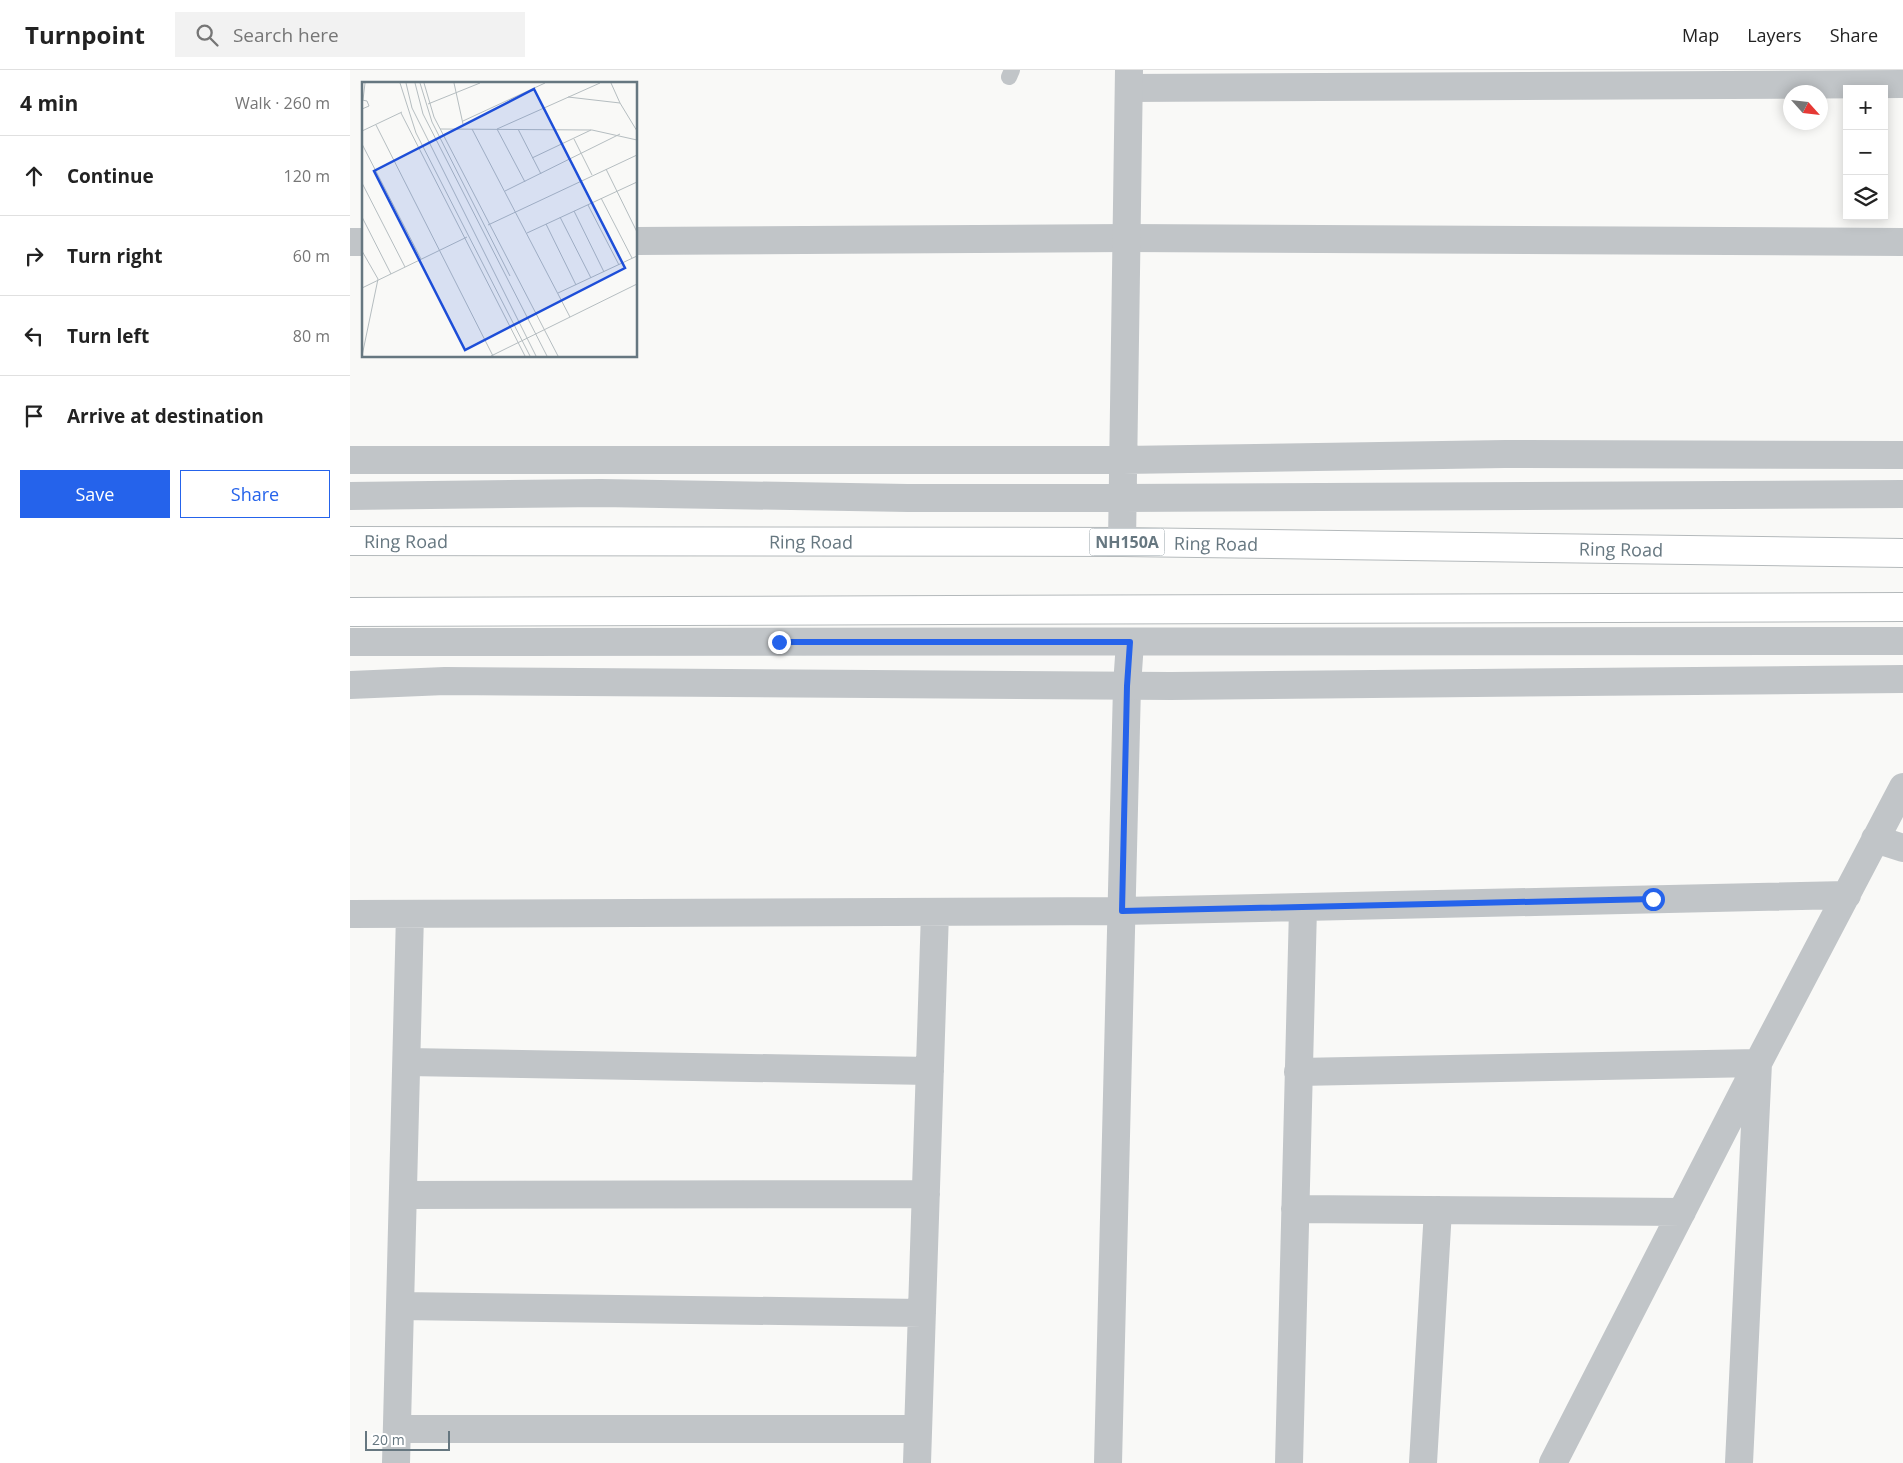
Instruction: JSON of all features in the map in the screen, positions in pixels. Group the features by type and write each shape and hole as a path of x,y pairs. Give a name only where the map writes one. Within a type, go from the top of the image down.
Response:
{"highway":[{"name":"Ring Road","path":"350,541 1122,542 1903,553"},
{"path":"350,612 1903,607"}],"street":[{"path":"1122,542 1129,79 1903,84"},
{"path":"638,241 1126,238 1903,242"},
{"path":"350,460 1123,460 1505,454 1903,455"},
{"path":"350,496 601,493 908,498 1122,498 1903,494"},
{"path":"350,642 1903,641"},
{"path":"1108,1463 1127,686 1130,642"},
{"path":"350,685 445,681 1127,686 1903,680"},
{"path":"1553,1463 1758,1063 1903,787"},
{"path":"1875,839 1903,848"},
{"path":"350,914 1122,911 1847,895"},
{"path":"1289,1463 1303,908"},
{"path":"917,1463 936,912"},
{"path":"396,1463 410,914"},
{"path":"407,1062 930,1070"},
{"path":"1298,1072 1758,1063"},
{"path":"1739,1463 1758,1063"},
{"path":"403,1195 926,1194"},
{"path":"1295,1209 1682,1212"},
{"path":"1423,1463 1438,1210"},
{"path":"400,1306 922,1313"},
{"path":"397,1429 918,1429"}],"route":[{"path":"779,642 1130,642 1127,686 1122,911 1653,899"}]}
